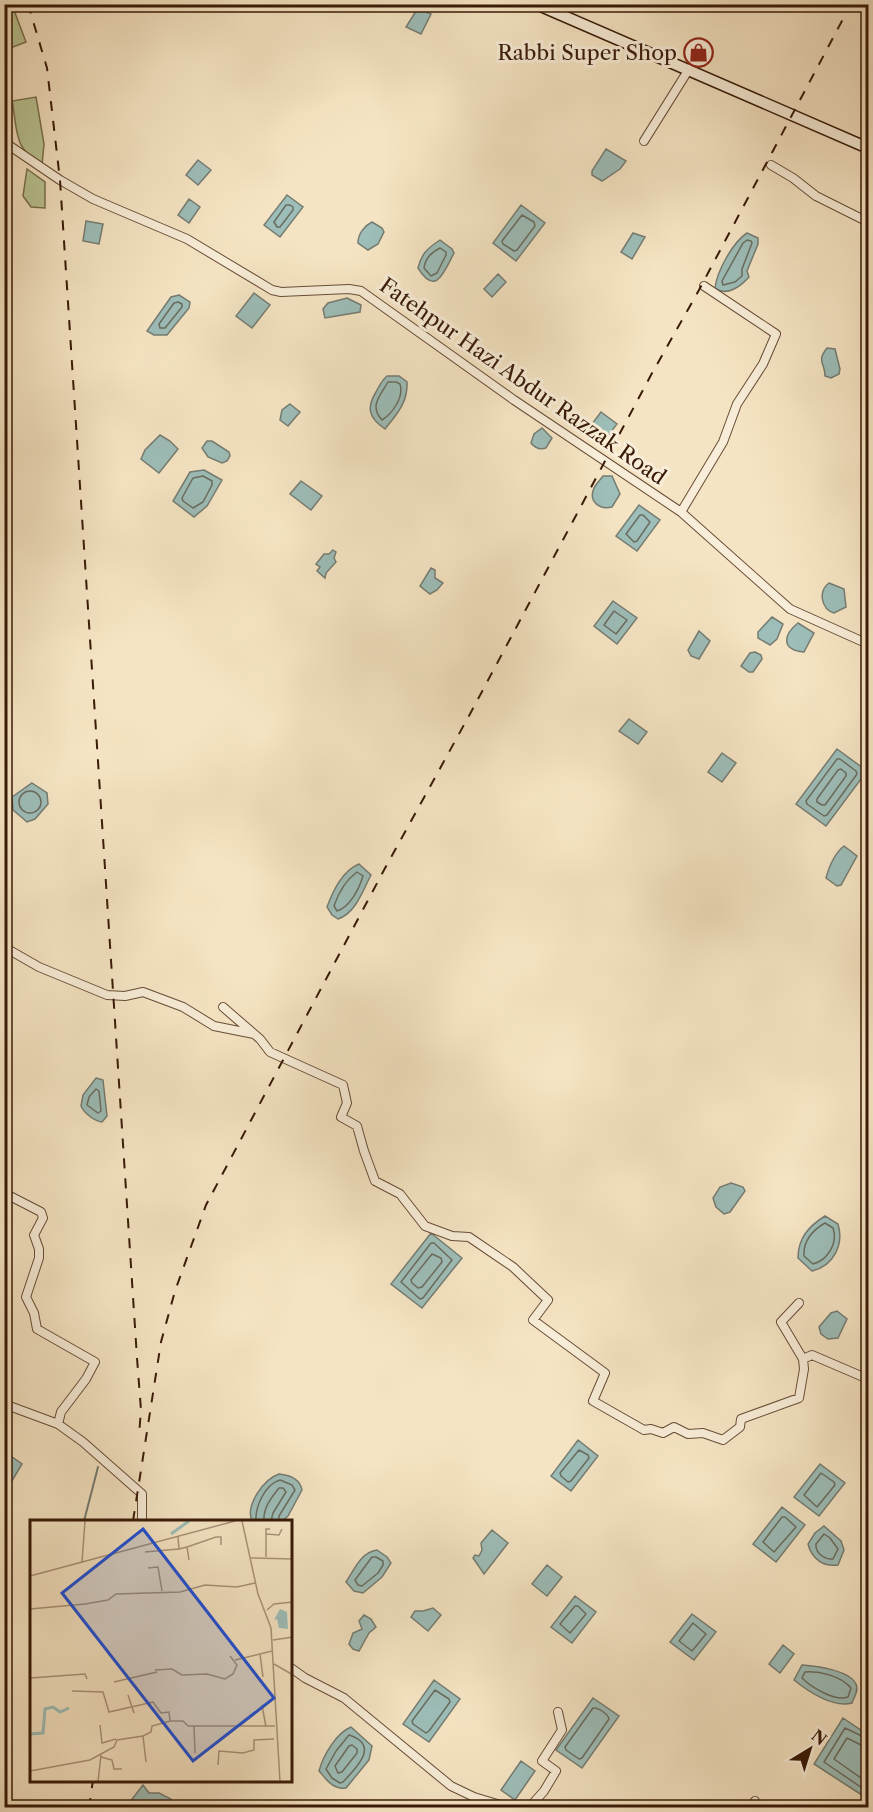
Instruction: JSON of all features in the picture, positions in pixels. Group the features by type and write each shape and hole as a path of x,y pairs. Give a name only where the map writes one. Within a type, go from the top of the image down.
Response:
{"main road":[{"path":"536,4 868,148"}],"street":[{"path":"644,141 689,69"},
{"name":"Fatehpur Hazi Abdur Razzak Road","path":"4,142 93,199 187,239 272,290 281,292 349,289 361,291 514,400 681,512 790,609 868,644"},
{"path":"771,165 816,196 868,222"},
{"path":"681,512 723,442 738,404 763,364 776,334 704,286"},
{"path":"4,947 39,966 107,995 125,996 143,992 183,1007 214,1026 255,1034"},
{"path":"223,1007 255,1034 270,1052 343,1085 347,1103 341,1117 357,1126 375,1181 400,1194 425,1226 452,1236 469,1237 513,1267 548,1300 533,1320 605,1373 593,1401 644,1430 651,1429 663,1433 674,1427 688,1434 703,1433 723,1440 740,1427 741,1419 799,1398 804,1370 803,1359 781,1322 799,1303"},
{"path":"4,1193 41,1212 43,1218 34,1235 39,1249 39,1258 26,1297 34,1313 37,1329 95,1362 86,1379 61,1412 58,1424"},
{"path":"803,1359 812,1355 868,1379"},
{"path":"4,1404 58,1424 83,1442 142,1494 142,1520"},
{"path":"292,1669 344,1698 451,1785 474,1797 510,1808"},
{"path":"529,1808 544,1791 556,1771 542,1761 562,1730 558,1712"},
{"path":"749,1808 755,1801"}],"green space":[{"path":"5,4 12,5 26,42 5,50"},
{"path":"36,97 44,144 42,165 33,159 21,145 16,130 12,101"},
{"path":"27,169 45,182 45,208 31,207 23,196"}],"water":[{"path":"418,8 431,14 421,34 406,27"},
{"path":"606,149 626,161 620,169 602,181 592,175 592,171"},
{"path":"198,160 211,170 198,185 186,175"},
{"path":"287,195 303,207 280,237 264,225"},
{"path":"189,199 200,207 189,223 178,215"},
{"path":"521,205 545,223 516,261 493,243"},
{"path":"86,221 103,224 99,244 83,241"},
{"path":"372,222 384,232 378,244 368,250 358,243 358,240 362,231"},
{"path":"633,233 645,237 632,259 621,252"},
{"path":"747,233 758,238 758,244 747,271 749,277 729,291 715,288 722,266 731,250"},
{"path":"440,240 454,253 443,274 435,281 430,281 418,268 426,252"},
{"path":"498,274 506,282 492,297 484,289"},
{"path":"254,293 270,305 252,328 236,316"},
{"path":"179,295 190,302 189,308 167,335 154,335 147,331 171,297"},
{"path":"347,298 361,305 360,312 325,318 323,309 328,303"},
{"path":"827,348 835,349 840,369 839,374 831,378 825,376 822,362 822,356"},
{"path":"387,376 399,376 407,382 407,389 401,407 385,429 372,417 370,408 373,398"},
{"path":"290,404 300,412 288,426 280,420 282,410"},
{"path":"601,412 617,424 601,445 585,433"},
{"path":"542,428 552,438 546,448 542,449 531,443 534,434"},
{"path":"160,435 178,449 159,473 141,459 145,450"},
{"path":"207,441 212,441 229,452 230,456 227,461 222,463 208,457 202,448"},
{"path":"204,470 222,480 207,506 194,517 173,501 190,472"},
{"path":"603,476 612,476 620,494 612,507 608,508 596,504 593,497 594,488"},
{"path":"301,481 322,496 311,510 290,494"},
{"path":"639,505 660,520 637,551 616,536"},
{"path":"333,550 336,552 334,558 336,562 326,573 325,578 317,571 320,567 316,564 324,554 329,554"},
{"path":"431,568 435,570 435,578 443,583 430,594 420,586"},
{"path":"829,583 844,589 846,607 834,613 826,608 822,600 823,590"},
{"path":"613,601 637,618 617,644 594,626"},
{"path":"772,617 783,624 777,639 770,645 758,638 758,632"},
{"path":"798,623 814,633 804,652 791,648 787,641 789,632"},
{"path":"699,631 710,641 699,659 691,656 688,650"},
{"path":"755,652 761,655 762,659 753,672 749,672 741,666 750,653"},
{"path":"629,719 647,732 638,744 619,731"},
{"path":"837,749 867,771 826,826 796,804"},
{"path":"722,753 736,763 722,782 708,772"},
{"path":"32,783 47,793 48,804 35,819 27,822 13,810 12,797"},
{"path":"844,846 857,856 841,885 837,886 826,878 838,852"},
{"path":"359,864 371,875 350,912 338,919 327,907 343,876"},
{"path":"96,1078 103,1080 107,1116 102,1122 90,1116 81,1106 83,1095"},
{"path":"731,1183 743,1187 745,1191 730,1212 724,1214 716,1207 713,1198 720,1187"},
{"path":"825,1216 838,1224 840,1239 836,1253 831,1259 812,1271 798,1258 800,1244 809,1228"},
{"path":"431,1233 462,1258 422,1308 391,1284"},
{"path":"837,1311 847,1319 838,1338 828,1339 821,1334 819,1327 831,1313"},
{"path":"578,1440 598,1456 571,1491 551,1476"},
{"path":"8,1454 22,1464 9,1486 4,1485 5,1459"},
{"path":"820,1464 845,1483 819,1516 794,1497"},
{"path":"279,1474 294,1478 302,1490 288,1516 283,1520 252,1520 251,1508 257,1493"},
{"path":"782,1507 805,1525 776,1562 753,1544"},
{"path":"824,1526 841,1541 844,1550 838,1565 828,1565 819,1561 808,1544 815,1533"},
{"path":"492,1530 508,1543 484,1574 473,1558 475,1555 479,1556 482,1550 481,1543"},
{"path":"377,1550 391,1563 382,1577 363,1593 354,1591 346,1582 362,1558 371,1551"},
{"path":"547,1565 562,1577 547,1596 532,1584"},
{"path":"575,1596 596,1612 572,1643 551,1627"},
{"path":"433,1608 441,1615 428,1631 411,1617 415,1611"},
{"path":"692,1614 716,1632 694,1660 670,1642"},
{"path":"364,1615 371,1619 376,1627 369,1633 359,1651 353,1649 349,1644 353,1633 362,1629 359,1621"},
{"path":"783,1645 794,1654 780,1673 769,1664"},
{"path":"802,1665 815,1666 847,1675 856,1684 857,1689 852,1703 829,1701 800,1685 794,1680"},
{"path":"434,1680 460,1699 429,1742 403,1724"},
{"path":"593,1698 619,1716 582,1768 556,1750"},
{"path":"843,1718 868,1735 868,1799 814,1764"},
{"path":"351,1727 372,1746 369,1760 346,1788 341,1788 331,1784 319,1771 331,1746 340,1734"},
{"path":"521,1761 535,1771 515,1800 501,1790"},
{"path":"143,1785 149,1793 159,1793 171,1799 168,1807 126,1807"}],"waterway":[{"path":"84,1520 98,1467"}],"railway":[{"path":"28,4 47,68 60,180 141,1410 139,1435"},
{"path":"133,1520 161,1342 175,1291 206,1205 851,4"},
{"path":"89,1808 93,1782"}],"place":[{"name":"Rabbi Super Shop","path":"698,52"}]}
